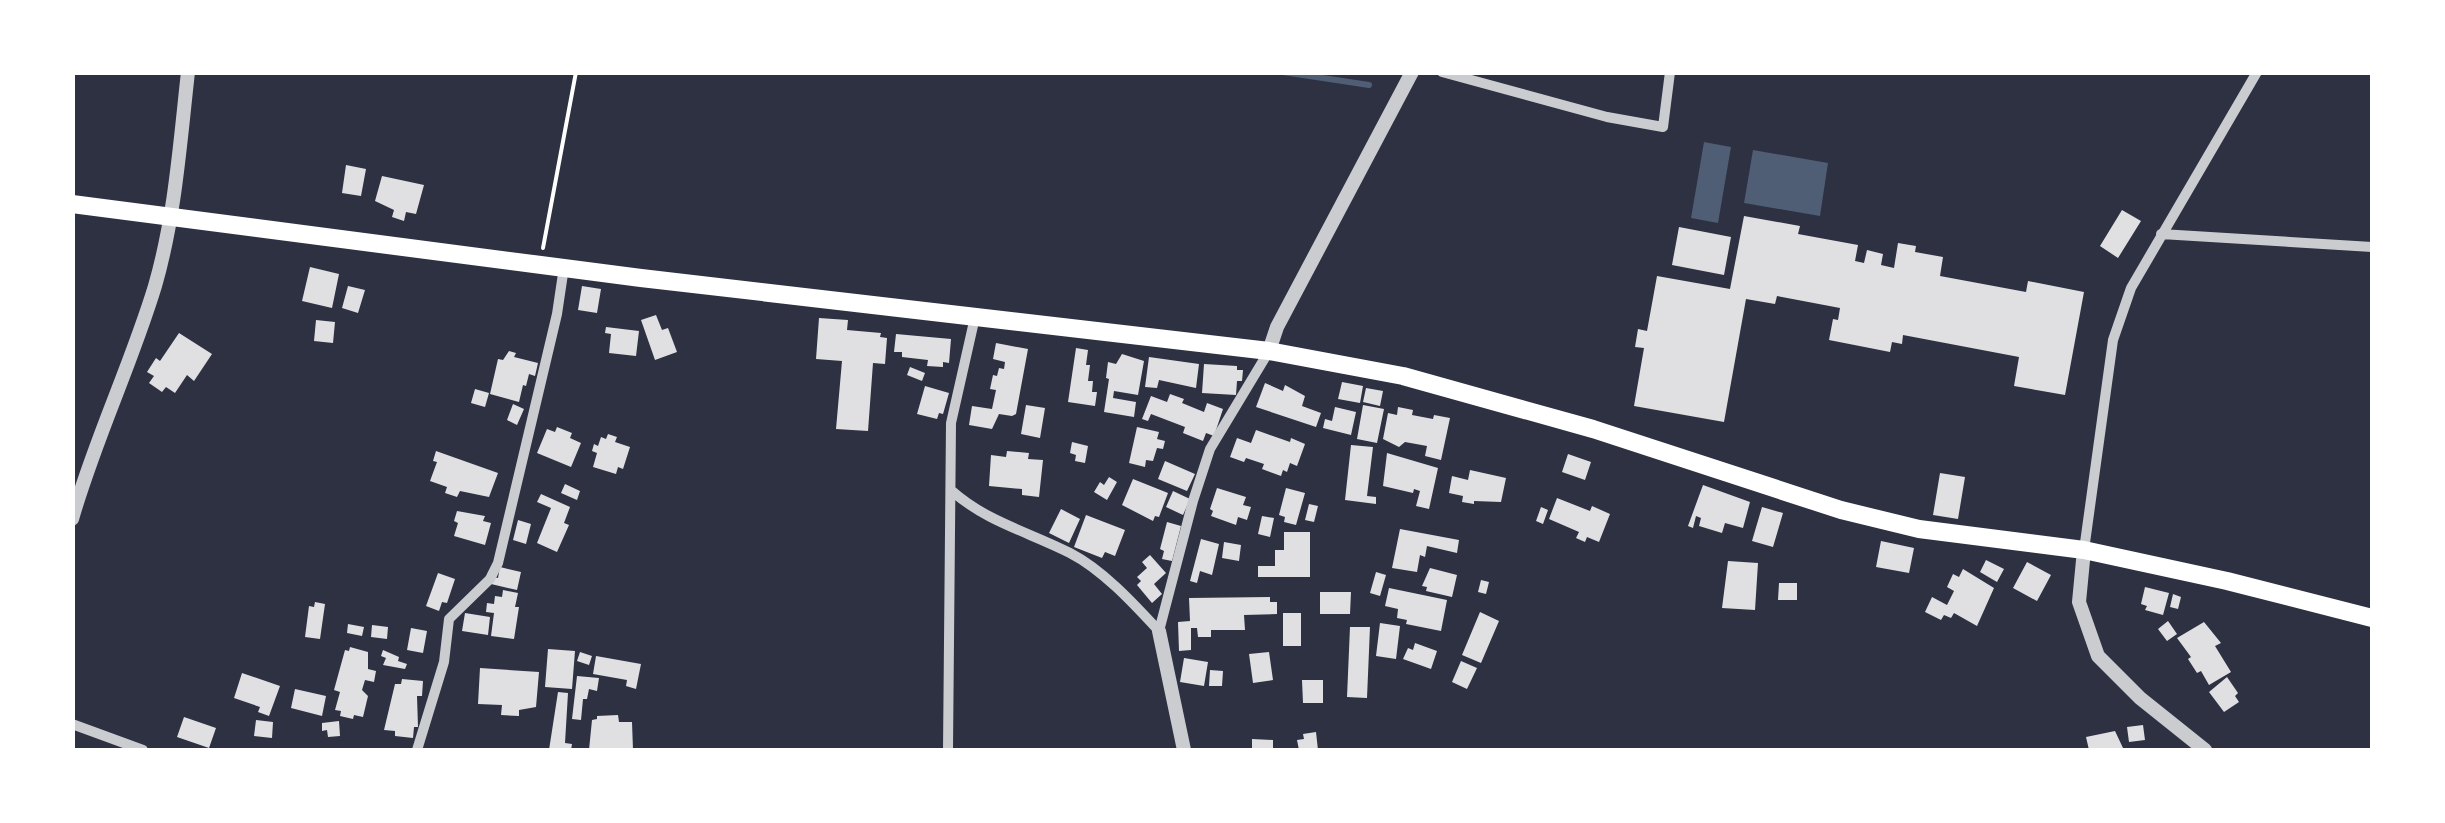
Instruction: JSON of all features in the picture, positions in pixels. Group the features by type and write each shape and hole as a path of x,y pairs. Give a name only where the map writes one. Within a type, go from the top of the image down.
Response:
{"main road":[{"path":"72,204 641,278 1268,351 1403,376 1593,430 1841,510 1904,525 2084,550 2372,618"}],"street":[{"path":"72,518 88,462 154,286 170,217 188,72"},
{"path":"1184,750 1160,630 1210,449 1268,351 1412,72"},
{"path":"1442,72 1608,117 1664,127 1670,72"},
{"path":"2205,750 2140,698 2098,656 2079,602 2113,340 2131,288 2257,72"},
{"path":"2161,234 2372,247"},
{"path":"417,750 444,662 450,619 490,578 498,563 554,330 564,266"},
{"path":"948,750 951,423 976,317"},
{"path":"952,491 974,510 1074,554 1133,602 1160,630"},
{"path":"72,724 142,750"}],"path":[{"path":"540,262 576,72"}],"water":[{"path":"1704,142 1731,147 1718,223 1691,218"},
{"path":"1753,150 1828,163 1820,216 1744,203"}],"building":[{"path":"346,165 366,169 361,196 342,193"},
{"path":"382,176 424,185 416,214 406,212 404,221 392,217 394,210 375,201"},
{"path":"2122,210 2141,221 2118,258 2100,246"},
{"path":"1744,216 1800,226 1798,234 1858,245 1855,261 1864,263 1867,250 1883,254 1881,265 1894,268 1898,243 1916,246 1915,252 1943,257 1940,276 2026,292 2028,281 2084,292 2065,395 2014,386 2019,357 1903,335 1902,344 1892,342 1890,352 1829,340 1833,319 1838,320 1840,308 1777,296 1775,304 1746,299 1724,422 1634,406 1644,348 1635,347 1638,329 1647,331 1657,276 1730,289"},
{"path":"1679,227 1731,237 1724,275 1672,265"},
{"path":"310,267 339,274 332,308 302,301"},
{"path":"348,286 365,290 358,313 342,308"},
{"path":"582,286 601,289 597,313 578,310"},
{"path":"656,315 662,330 668,328 677,352 655,360 641,320"},
{"path":"819,318 848,320 847,330 881,333 880,337 887,338 885,364 873,363 868,431 836,429 842,361 816,359"},
{"path":"316,320 335,322 333,343 314,341"},
{"path":"606,327 639,331 636,356 609,353 611,334 605,333"},
{"path":"179,333 212,354 194,381 187,375 175,393 166,387 162,392 149,383 154,376 147,372 156,358 160,361"},
{"path":"896,334 951,339 949,363 943,362 943,367 927,366 928,360 902,357 902,352 894,352"},
{"path":"996,343 1028,349 1016,414 999,414 992,429 969,425 972,406 992,409 996,390 990,389 993,375 997,376 999,368 1004,369 1005,362 993,359"},
{"path":"1076,348 1088,350 1088,381 1093,381 1092,392 1097,392 1095,406 1068,402"},
{"path":"509,351 516,353 514,357 538,363 535,376 529,374 526,386 523,385 519,402 490,394 498,359 503,360"},
{"path":"1122,354 1144,361 1138,395 1114,391 1113,398 1136,402 1134,417 1104,412 1108,362 1116,364"},
{"path":"1149,357 1199,364 1196,388 1159,380 1157,388 1145,387"},
{"path":"1204,364 1237,366 1237,370 1243,370 1236,395 1202,393"},
{"path":"910,367 925,373 922,381 907,375"},
{"path":"1342,382 1363,386 1360,403 1338,399"},
{"path":"1265,383 1283,391 1285,385 1305,396 1302,406 1321,413 1316,427 1256,407"},
{"path":"925,386 949,393 943,414 939,413 937,419 917,414"},
{"path":"1366,388 1383,391 1380,406 1363,402"},
{"path":"475,389 489,393 485,407 471,403"},
{"path":"1170,394 1204,412 1207,403 1223,409 1214,436 1206,433 1203,441 1183,433 1185,427 1151,414 1148,421 1142,419 1151,396 1167,402"},
{"path":"513,404 524,409 517,425 507,420"},
{"path":"1026,405 1045,408 1040,438 1021,434"},
{"path":"1363,405 1384,409 1377,443 1357,439"},
{"path":"1335,407 1356,412 1351,435 1323,428 1325,419 1332,421"},
{"path":"1398,407 1413,410 1412,415 1450,418 1441,460 1425,456 1427,446 1405,442 1399,447 1383,439 1388,413 1397,415"},
{"path":"557,427 572,433 570,438 581,443 571,467 537,453 547,429 555,432"},
{"path":"1137,427 1159,432 1157,439 1165,441 1163,449 1157,448 1153,461 1146,460 1145,467 1129,463"},
{"path":"1256,430 1305,444 1297,466 1290,463 1281,476 1262,469 1264,464 1230,457 1237,438 1251,443"},
{"path":"608,434 617,437 615,442 630,447 623,469 618,467 616,474 593,467 597,453 592,451 594,444 598,446 601,437 606,439"},
{"path":"1072,442 1088,446 1085,463 1075,461 1076,455 1070,453"},
{"path":"1351,445 1373,447 1367,496 1376,497 1376,504 1345,500"},
{"path":"436,451 498,473 489,497 460,491 457,497 445,493 447,487 430,481 437,462 433,461"},
{"path":"1007,451 1029,453 1028,459 1043,460 1039,497 1022,495 1022,489 989,486 991,455 1006,457"},
{"path":"1387,453 1438,468 1429,509 1416,506 1420,491 1383,486"},
{"path":"1568,454 1591,462 1585,480 1562,472"},
{"path":"1165,461 1195,474 1187,491 1158,479"},
{"path":"1470,470 1506,478 1501,502 1462,502 1463,496 1449,493 1452,476 1468,480"},
{"path":"1940,473 1965,477 1958,519 1933,515"},
{"path":"1109,477 1117,482 1107,500 1094,492"},
{"path":"1133,479 1168,493 1159,517 1155,516 1153,521 1122,505"},
{"path":"565,484 580,491 577,500 561,493"},
{"path":"1703,485 1750,502 1743,528 1725,523 1722,533 1699,526 1701,518 1696,516 1693,528 1688,526"},
{"path":"1217,488 1246,497 1243,505 1251,507 1247,520 1238,517 1236,525 1211,516"},
{"path":"1286,488 1305,493 1296,525 1284,522 1285,517 1279,515"},
{"path":"1173,491 1190,499 1183,515 1166,507"},
{"path":"541,494 570,507 564,523 569,525 557,552 537,543 551,508 537,502"},
{"path":"1557,498 1610,514 1599,542 1576,538 1579,532 1549,519"},
{"path":"1309,504 1318,506 1314,522 1305,520"},
{"path":"1541,507 1548,510 1543,524 1536,521"},
{"path":"1762,507 1783,513 1773,547 1752,541"},
{"path":"1061,509 1080,519 1069,543 1049,533"},
{"path":"457,511 485,516 483,521 491,523 485,545 454,536"},
{"path":"1086,515 1125,530 1115,556 1105,552 1102,558 1074,547"},
{"path":"1262,516 1274,518 1270,537 1258,534"},
{"path":"518,520 531,524 526,544 513,540"},
{"path":"1167,522 1181,526 1172,561 1162,559 1164,551 1160,549"},
{"path":"1400,529 1459,540 1457,553 1427,546 1425,557 1420,555 1417,572 1392,568"},
{"path":"1284,532 1310,532 1310,577 1258,577 1258,566 1275,566 1275,550 1284,550"},
{"path":"1201,539 1219,544 1212,575 1200,571 1197,583 1190,581"},
{"path":"1881,541 1914,548 1909,573 1876,567"},
{"path":"1224,542 1241,545 1239,561 1222,558"},
{"path":"1150,555 1166,573 1154,584 1162,594 1152,603 1137,585 1141,581 1137,577 1147,568 1142,562"},
{"path":"1986,560 2004,569 1997,582 1980,572"},
{"path":"1728,561 1758,563 1755,610 1722,608"},
{"path":"2027,562 2051,575 2037,601 2013,588"},
{"path":"500,567 521,572 517,590 491,584 493,577 498,578"},
{"path":"1430,568 1457,575 1452,597 1426,591 1427,587 1422,586"},
{"path":"1963,569 1994,588 1977,626 1954,613 1941,620 1925,612 1932,597 1947,605 1954,591 1947,587 1953,574 1959,577"},
{"path":"1376,572 1386,575 1380,596 1370,593"},
{"path":"438,573 455,579 447,603 442,602 439,611 426,606"},
{"path":"1481,580 1489,582 1486,594 1478,592"},
{"path":"1779,583 1797,583 1797,600 1778,600"},
{"path":"2145,587 2169,593 2163,615 2145,610 2147,606 2141,604"},
{"path":"1389,588 1447,600 1441,631 1406,624 1407,620 1397,618 1398,609 1385,606"},
{"path":"503,590 518,593 514,639 491,636 494,613 486,612 487,603 494,604 495,596 502,597"},
{"path":"1320,592 1351,592 1350,614 1320,614"},
{"path":"2173,594 2181,597 2178,609 2170,607"},
{"path":"1270,597 1270,602 1277,602 1277,614 1244,615 1245,630 1211,630 1211,637 1198,637 1197,628 1191,628 1191,650 1179,651 1178,622 1190,621 1189,598"},
{"path":"315,602 325,604 320,639 305,637 309,606 314,607"},
{"path":"1480,612 1499,621 1481,663 1462,655"},
{"path":"465,613 490,617 488,635 462,631"},
{"path":"1283,613 1301,613 1301,646 1283,646"},
{"path":"2168,621 2177,634 2167,641 2158,629"},
{"path":"2204,622 2221,643 2215,646 2231,672 2209,685 2201,671 2197,673 2177,638"},
{"path":"1380,623 1400,626 1396,659 1376,656"},
{"path":"348,624 364,627 362,636 347,633"},
{"path":"372,625 388,627 387,639 371,637"},
{"path":"1350,627 1370,627 1367,698 1347,697"},
{"path":"411,628 427,631 423,653 407,650"},
{"path":"1415,643 1437,651 1431,669 1403,659"},
{"path":"350,647 368,652 368,669 376,671 374,682 365,680 362,690 368,696 363,717 354,715 353,719 340,716 341,711 335,710 340,692 334,690 345,650"},
{"path":"548,649 575,651 572,689 545,687"},
{"path":"383,650 399,657 398,661 407,664 405,669 383,665"},
{"path":"580,652 592,656 589,665 577,661"},
{"path":"1269,652 1273,680 1253,683 1249,654"},
{"path":"596,656 641,664 636,689 626,686 627,680 593,674"},
{"path":"1184,658 1208,662 1204,686 1180,682"},
{"path":"1461,661 1477,668 1467,689 1452,682"},
{"path":"480,668 539,672 536,707 519,710 519,716 501,715 502,705 478,704"},
{"path":"1210,670 1223,671 1222,686 1209,686"},
{"path":"242,673 280,686 269,716 258,712 260,707 234,698"},
{"path":"577,676 599,678 597,691 589,689 587,699 583,699 581,720 572,719"},
{"path":"2227,677 2239,702 2224,712 2209,692"},
{"path":"402,679 423,681 422,696 417,696 418,727 414,727 413,738 384,730 395,684 401,684"},
{"path":"1302,680 1323,680 1323,703 1303,703"},
{"path":"295,689 326,696 322,716 291,708"},
{"path":"558,692 568,693 565,743 572,744 571,750 549,750"},
{"path":"618,715 619,722 632,722 633,750 589,750 592,720"},
{"path":"184,717 216,728 209,748 177,737"},
{"path":"256,720 273,722 272,738 254,736"},
{"path":"339,721 340,736 328,737 327,730 322,731 322,723"},
{"path":"2143,725 2145,740 2129,742 2127,727"},
{"path":"2115,731 2123,748 2089,750 2086,737"},
{"path":"1316,732 1318,750 1299,750 1297,740 1304,739 1303,734"},
{"path":"1252,739 1273,740 1273,750 1252,750"}],"waterway":[{"path":"1283,72 1369,85"}]}
